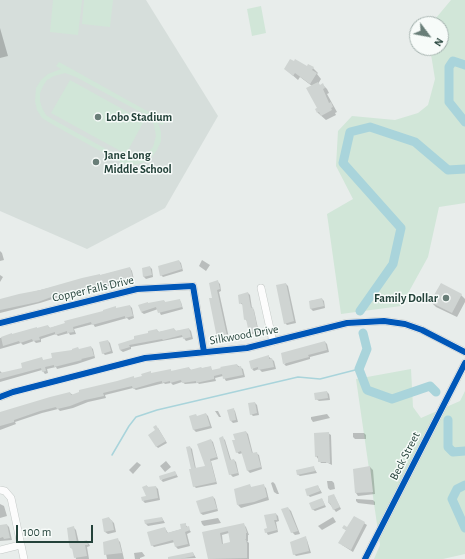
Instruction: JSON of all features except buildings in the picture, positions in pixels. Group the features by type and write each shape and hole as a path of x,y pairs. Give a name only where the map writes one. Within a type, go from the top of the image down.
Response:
{"street":[{"name":"Copper Falls Drive","path":"0,323 137,289 193,286 204,352"},
{"path":"261,288 273,342"},
{"name":"Silkwood Drive","path":"0,397 13,392 145,358 247,348 347,323 384,321 405,324 422,330 465,352"},
{"name":"Beck Street","path":"365,559 465,363"},
{"path":"2,491 10,498 24,559"},
{"path":"0,550 20,545"}],"shaded area":[{"name":"Jane Long Middle School","path":"0,0 146,0 218,116 165,208 87,249 0,211"}],"green space":[{"path":"53,0 82,0 78,35 50,32"},
{"path":"84,0 113,0 110,27 82,24"},
{"path":"451,0 465,0 465,203 439,207 428,257 401,306 341,314 327,214 353,199 336,166 338,131 352,116 395,120 418,113 428,105 435,79 431,56 449,56 449,16 438,16"},
{"path":"261,6 266,33 252,36 247,9"},
{"path":"59,62 165,121 163,125 158,123 161,132 161,141 152,157 135,165 122,163 42,118 37,110 35,101 36,88 41,80 48,74 61,69 56,66","holes":["65,73 76,77 144,114 150,119 154,125 156,136 153,147 148,153 139,159 124,159 46,115 40,101 40,93 47,80"]},
{"name":"Lobo Stadium","path":"70,80 144,121 126,154 51,113"},
{"path":"411,369 413,407 421,418 460,401 465,391 465,554 443,559 374,559 380,545 356,379"}],"waterway":[{"path":"465,65 453,61 449,67 449,102 465,122"},
{"path":"360,311 393,264 401,228 343,163 350,132 370,127 415,142 448,170 465,169"},
{"path":"363,333 367,349 359,369 367,390 392,399 430,386 436,392"},
{"path":"112,455 136,417 157,410 298,377 320,379 359,369"},
{"path":"448,420 448,447 453,452 465,451"},
{"path":"465,485 457,489 452,499 465,528"}],"cycle path":[{"path":"0,323 137,289 193,286 204,352"},
{"path":"0,397 13,392 145,358 247,348 347,323 384,321 405,324 422,330 465,352"},
{"path":"365,559 465,363"}],"place":[{"name":"Lobo Stadium","path":"98,117"},
{"name":"Jane Long Middle School","path":"96,162"},
{"name":"Family Dollar","path":"446,298"}]}
